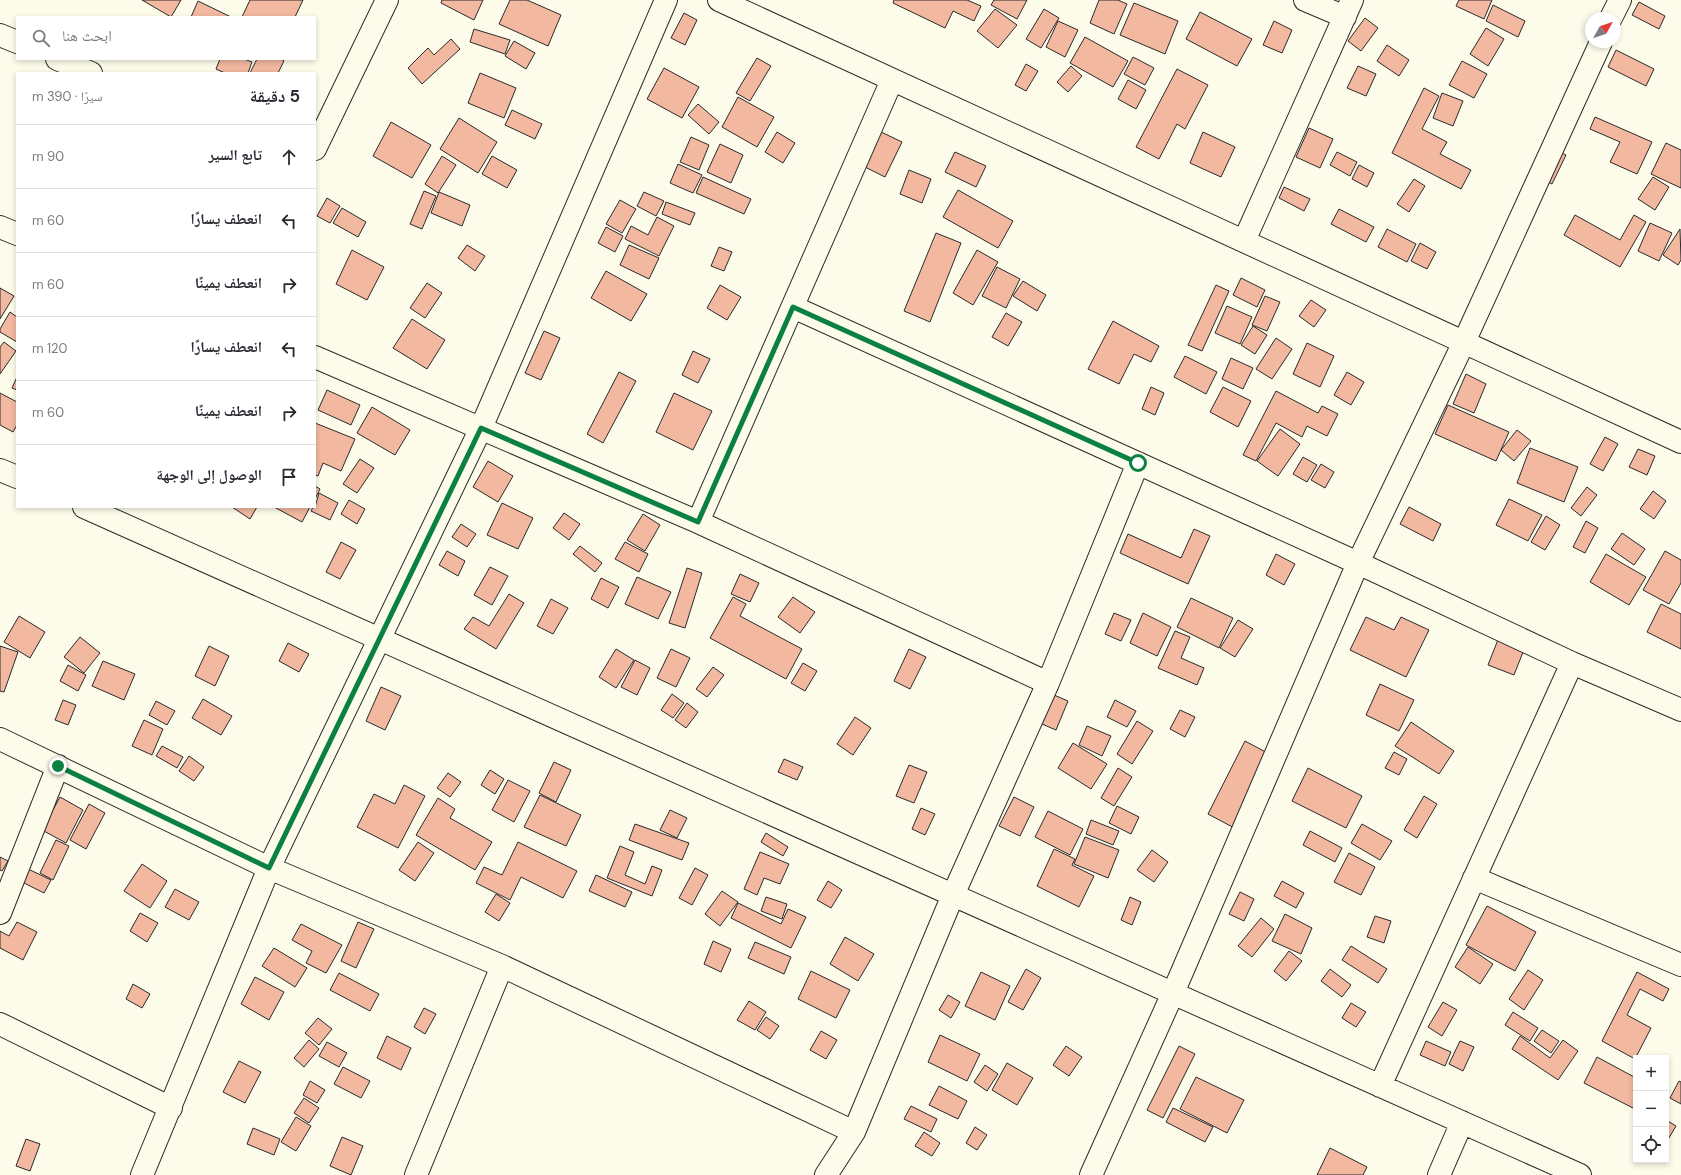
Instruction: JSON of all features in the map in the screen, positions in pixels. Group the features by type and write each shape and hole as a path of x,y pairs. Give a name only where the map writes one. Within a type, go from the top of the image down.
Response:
{"street":[{"path":"316,147 387,0"},
{"path":"142,1175 269,868 481,428 666,0"},
{"path":"719,0 1680,440"},
{"path":"1244,241 1348,8 1305,0"},
{"path":"1614,12 1620,0"},
{"path":"0,36 16,42"},
{"path":"1091,1175 1173,993 1358,563 1464,342 1597,48"},
{"path":"59,60 89,72"},
{"path":"698,522 892,80"},
{"path":"0,227 16,234"},
{"path":"793,307 1358,563 1572,663 1681,710"},
{"path":"316,357 698,522 1048,683"},
{"path":"826,1175 854,1132 954,895 1048,683 1138,463"},
{"path":"0,470 16,477"},
{"path":"86,508 1580,1175"},
{"path":"1380,1086 1572,663"},
{"path":"0,738 269,868 502,966 854,1132"},
{"path":"0,913 58,766"},
{"path":"1474,878 1681,965"},
{"path":"416,1175 502,966"},
{"path":"0,1024 171,1108"},
{"path":"1439,1175 1462,1122"}],"building":[{"path":"142,0 181,0 172,16"},
{"path":"250,0 303,0 295,16 242,16"},
{"path":"442,0 483,0 474,20 441,3"},
{"path":"510,0 527,0 561,15 548,46 499,24"},
{"path":"894,0 967,0 981,6 974,21 953,11 945,28 893,3"},
{"path":"994,0 1027,0 1017,19 991,5"},
{"path":"1099,0 1118,0 1127,4 1114,34 1090,23"},
{"path":"1459,0 1492,0 1484,19 1456,6"},
{"path":"198,1 229,16 191,16"},
{"path":"1639,2 1665,16 1659,29 1632,15"},
{"path":"1134,3 1178,21 1165,54 1120,35"},
{"path":"1493,5 1525,21 1518,37 1486,21"},
{"path":"995,9 1017,25 998,48 977,31"},
{"path":"1044,9 1059,18 1041,48 1026,39"},
{"path":"1200,12 1252,39 1237,66 1186,39"},
{"path":"684,13 697,20 685,45 671,38"},
{"path":"1365,18 1378,28 1361,51 1348,41"},
{"path":"1058,21 1078,30 1065,57 1046,47"},
{"path":"1274,21 1292,30 1282,53 1263,45"},
{"path":"1486,28 1504,39 1488,66 1470,54"},
{"path":"474,29 510,40 505,54 470,42"},
{"path":"1085,37 1128,61 1113,87 1070,63"},
{"path":"451,39 460,49 422,84 408,68 428,48 434,55"},
{"path":"514,41 535,53 526,69 505,56"},
{"path":"1387,45 1409,60 1399,76 1377,61"},
{"path":"1616,50 1654,69 1646,86 1608,67"},
{"path":"1133,57 1154,68 1145,85 1124,74"},
{"path":"757,58 771,66 750,101 736,93"},
{"path":"220,60 247,60 252,62 248,72 223,72 216,69"},
{"path":"256,60 284,61 278,72 250,72"},
{"path":"1462,61 1487,74 1474,98 1449,85"},
{"path":"1026,64 1038,71 1026,91 1015,85"},
{"path":"1071,66 1082,76 1068,92 1057,82"},
{"path":"1358,66 1376,74 1366,96 1347,88"},
{"path":"664,68 699,87 682,118 647,99"},
{"path":"1177,69 1208,85 1185,129 1177,124 1159,159 1136,147"},
{"path":"480,73 516,88 504,118 468,103"},
{"path":"1128,80 1146,90 1136,109 1118,99"},
{"path":"1424,88 1439,96 1422,129 1447,142 1440,154 1471,170 1461,189 1392,153"},
{"path":"1442,93 1463,101 1453,126 1433,118"},
{"path":"738,97 774,117 757,147 722,127"},
{"path":"698,104 719,122 709,134 688,115"},
{"path":"512,110 542,124 535,139 505,125"},
{"path":"1595,117 1652,142 1637,174 1610,162 1620,142 1590,129"},
{"path":"459,118 497,142 478,173 440,149"},
{"path":"391,122 431,145 412,178 373,156"},
{"path":"1309,128 1333,139 1320,168 1296,157"},
{"path":"879,131 902,142 885,177 863,166"},
{"path":"777,132 795,143 783,163 765,152"},
{"path":"1203,132 1235,147 1221,177 1190,163"},
{"path":"691,137 709,145 699,170 680,162"},
{"path":"1666,143 1681,150 1681,188 1651,174"},
{"path":"720,144 743,155 731,183 707,172"},
{"path":"1549,147 1566,155 1552,184 1535,175"},
{"path":"955,152 986,166 976,187 945,172"},
{"path":"1337,152 1357,162 1350,176 1330,165"},
{"path":"442,156 456,165 438,193 425,184"},
{"path":"492,156 517,170 507,188 482,174"},
{"path":"678,164 702,175 693,193 670,183"},
{"path":"1359,165 1374,173 1367,187 1352,179"},
{"path":"909,170 931,179 922,203 900,194"},
{"path":"703,177 751,199 744,214 696,193"},
{"path":"1653,177 1669,187 1655,210 1638,199"},
{"path":"1414,179 1425,186 1409,212 1397,204"},
{"path":"1284,187 1310,199 1304,211 1279,198"},
{"path":"958,190 1013,221 998,248 943,217"},
{"path":"424,191 436,196 422,229 410,224"},
{"path":"439,192 470,205 462,226 431,213"},
{"path":"644,192 664,201 656,216 637,206"},
{"path":"327,198 340,206 330,223 317,216"},
{"path":"620,200 636,209 622,233 606,224"},
{"path":"666,202 695,213 690,225 662,214"},
{"path":"342,208 366,222 358,237 333,223"},
{"path":"1339,209 1374,227 1366,242 1331,224"},
{"path":"1575,215 1620,240 1634,215 1646,222 1620,267 1564,235"},
{"path":"657,217 674,226 659,256 625,239 631,226 648,235"},
{"path":"1650,223 1672,233 1659,261 1638,251"},
{"path":"606,227 623,236 615,252 598,243"},
{"path":"1387,229 1416,244 1407,262 1378,247"},
{"path":"1680,229 1681,260 1678,265 1663,255"},
{"path":"936,233 961,243 930,322 904,311"},
{"path":"1420,243 1436,252 1427,269 1411,261"},
{"path":"467,245 485,256 475,271 458,258"},
{"path":"629,245 659,258 649,279 620,265"},
{"path":"719,247 732,252 724,271 711,266"},
{"path":"352,250 384,267 367,300 336,284"},
{"path":"977,250 998,262 973,305 953,293"},
{"path":"997,267 1020,279 1006,308 982,296"},
{"path":"606,271 647,294 631,321 591,298"},
{"path":"1241,278 1265,290 1257,307 1233,295"},
{"path":"1023,281 1046,295 1037,311 1013,296"},
{"path":"427,283 442,293 425,318 410,308"},
{"path":"720,285 741,297 727,320 707,308"},
{"path":"1216,285 1229,291 1202,351 1188,345"},
{"path":"0,288 14,296 0,319"},
{"path":"1265,296 1280,302 1267,331 1252,325"},
{"path":"1311,300 1326,310 1314,327 1299,316"},
{"path":"1227,306 1252,317 1240,344 1215,333"},
{"path":"10,312 16,316 16,341 0,332 0,329"},
{"path":"1006,313 1022,322 1008,346 992,337"},
{"path":"412,319 445,340 427,369 393,348"},
{"path":"1113,321 1159,346 1151,362 1134,354 1119,384 1088,369"},
{"path":"1253,326 1267,335 1255,354 1241,345"},
{"path":"544,331 560,338 541,380 525,373"},
{"path":"1276,338 1292,349 1272,379 1256,369"},
{"path":"4,342 16,351 0,374 0,347"},
{"path":"1307,343 1334,356 1320,387 1293,374"},
{"path":"693,351 710,359 698,383 682,375"},
{"path":"1185,356 1217,372 1206,394 1174,377"},
{"path":"1231,358 1253,368 1243,389 1222,379"},
{"path":"619,372 636,381 603,443 587,434"},
{"path":"1347,372 1364,382 1351,405 1334,395"},
{"path":"1466,374 1486,384 1474,413 1453,404"},
{"path":"16,379 16,390 12,388"},
{"path":"1151,387 1164,393 1155,415 1142,409"},
{"path":"1223,387 1251,401 1238,427 1210,412"},
{"path":"327,390 360,405 351,425 318,410"},
{"path":"1276,391 1318,413 1322,406 1338,414 1327,436 1307,426 1302,437 1276,423 1256,461 1243,455"},
{"path":"0,393 16,401 16,427 13,432 0,425"},
{"path":"674,393 712,411 693,450 656,432"},
{"path":"1448,405 1509,432 1496,461 1435,434"},
{"path":"372,407 410,430 395,455 357,433"},
{"path":"316,423 355,439 341,471 323,463 318,476 316,475"},
{"path":"1280,429 1300,444 1278,476 1257,461"},
{"path":"1517,430 1531,441 1514,461 1501,450"},
{"path":"1605,437 1618,444 1603,471 1590,464"},
{"path":"1530,448 1578,467 1564,502 1517,483"},
{"path":"1638,449 1655,456 1647,475 1629,467"},
{"path":"1303,457 1317,465 1307,482 1293,474"},
{"path":"360,459 374,468 357,493 343,484"},
{"path":"488,461 513,476 498,502 473,487"},
{"path":"1321,464 1334,472 1325,488 1311,480"},
{"path":"316,487 320,489 316,497"},
{"path":"1587,487 1597,495 1581,516 1571,508"},
{"path":"1653,491 1666,501 1654,519 1640,509"},
{"path":"319,493 338,503 330,520 311,511 312,508 316,508"},
{"path":"1509,499 1542,515 1528,541 1496,525"},
{"path":"349,500 365,509 357,524 341,514"},
{"path":"502,503 533,518 518,549 487,535"},
{"path":"1409,507 1441,524 1433,541 1400,524"},
{"path":"234,508 256,508 250,519"},
{"path":"276,508 309,508 302,522"},
{"path":"564,513 580,524 569,540 553,528"},
{"path":"643,514 660,525 645,551 627,540"},
{"path":"1546,516 1560,525 1545,550 1531,542"},
{"path":"1586,521 1598,528 1585,553 1573,547"},
{"path":"461,524 476,534 467,547 452,537"},
{"path":"1194,529 1210,536 1188,584 1120,553 1128,534 1181,558"},
{"path":"1622,533 1645,549 1634,565 1611,549"},
{"path":"341,542 356,550 340,579 326,572"},
{"path":"625,542 648,554 639,572 615,559"},
{"path":"580,546 602,563 595,572 573,554"},
{"path":"447,551 465,561 458,576 439,565"},
{"path":"1665,551 1681,560 1681,583 1669,604 1643,590"},
{"path":"1276,554 1295,564 1284,585 1266,575"},
{"path":"1606,554 1646,577 1629,605 1590,582"},
{"path":"490,567 508,576 492,605 474,595"},
{"path":"687,568 702,573 685,628 669,623"},
{"path":"740,574 759,583 750,602 731,594"},
{"path":"637,577 671,592 658,619 625,604"},
{"path":"601,578 619,587 608,608 591,599"},
{"path":"509,594 524,603 496,649 464,629 473,617 489,626"},
{"path":"733,597 746,604 740,616 802,649 786,679 710,638"},
{"path":"793,597 815,612 800,633 778,617"},
{"path":"1191,598 1233,618 1219,648 1177,627"},
{"path":"551,599 568,608 553,634 537,626"},
{"path":"1661,604 1681,614 1681,649 1647,632"},
{"path":"1114,613 1131,620 1121,641 1105,634"},
{"path":"1143,613 1171,627 1157,656 1130,643"},
{"path":"19,616 45,632 30,658 4,642"},
{"path":"1366,617 1394,630 1401,617 1429,630 1406,677 1350,650"},
{"path":"1238,620 1253,629 1235,657 1220,648"},
{"path":"1175,631 1190,637 1181,658 1204,668 1197,685 1158,668"},
{"path":"80,637 100,653 84,673 64,657"},
{"path":"1499,637 1525,647 1514,675 1488,665"},
{"path":"288,643 309,654 299,672 279,661"},
{"path":"0,646 18,652 4,692 0,691"},
{"path":"209,646 229,656 215,686 195,676"},
{"path":"616,649 634,660 616,688 599,677"},
{"path":"671,649 690,658 676,687 657,678"},
{"path":"909,649 926,657 910,689 894,681"},
{"path":"635,660 650,668 637,695 621,687"},
{"path":"103,661 135,674 124,700 92,686"},
{"path":"803,663 817,671 805,691 791,683"},
{"path":"68,665 86,675 78,691 60,681"},
{"path":"713,667 724,675 707,697 696,689"},
{"path":"1380,684 1414,700 1399,731 1366,715"},
{"path":"381,687 401,696 385,730 366,721"},
{"path":"672,694 684,703 673,718 661,710"},
{"path":"1054,695 1068,701 1056,730 1042,724"},
{"path":"203,699 232,716 221,735 192,718"},
{"path":"63,700 76,705 68,725 55,720"},
{"path":"1115,700 1136,711 1127,727 1107,717"},
{"path":"156,701 175,711 167,725 149,715"},
{"path":"687,703 698,712 686,728 675,720"},
{"path":"1180,710 1195,717 1185,737 1170,729"},
{"path":"855,717 871,728 853,755 837,744"},
{"path":"144,720 163,729 152,755 132,746"},
{"path":"1137,721 1153,731 1132,764 1117,754"},
{"path":"1411,722 1454,751 1439,774 1395,746"},
{"path":"1087,726 1111,736 1102,756 1079,745"},
{"path":"1245,741 1277,758 1240,831 1208,814"},
{"path":"1073,743 1107,764 1091,789 1058,768"},
{"path":"162,746 183,757 177,768 156,756"},
{"path":"1394,752 1407,759 1399,775 1385,768"},
{"path":"189,756 204,767 194,781 179,771"},
{"path":"784,759 803,767 797,780 778,772"},
{"path":"554,762 571,770 556,802 539,793"},
{"path":"909,765 927,772 914,803 896,796"},
{"path":"1118,768 1132,777 1114,806 1101,798"},
{"path":"1308,768 1362,796 1346,828 1292,801"},
{"path":"490,770 504,779 495,794 481,785"},
{"path":"448,773 461,782 450,797 437,788"},
{"path":"508,780 530,791 514,822 492,810"},
{"path":"404,785 425,796 398,848 357,827 374,794 395,804"},
{"path":"540,795 581,815 566,846 524,827"},
{"path":"1424,796 1437,804 1417,838 1404,830"},
{"path":"60,797 83,810 66,843 42,830"},
{"path":"1014,797 1034,807 1020,836 999,826"},
{"path":"438,798 455,809 450,818 492,842 475,870 416,835"},
{"path":"89,804 105,813 86,849 70,840"},
{"path":"1117,806 1139,817 1131,834 1109,823"},
{"path":"921,808 935,814 925,835 912,829"},
{"path":"670,810 687,818 677,838 660,830"},
{"path":"1048,811 1083,829 1070,855 1035,837"},
{"path":"1091,820 1119,831 1113,845 1086,834"},
{"path":"635,824 689,843 682,860 629,840"},
{"path":"1362,824 1392,841 1380,860 1351,843"},
{"path":"1310,831 1342,848 1335,862 1303,845"},
{"path":"766,833 788,847 783,856 761,842"},
{"path":"1085,837 1119,850 1108,878 1074,864"},
{"path":"56,840 69,846 53,880 40,873"},
{"path":"418,842 434,853 415,881 399,870"},
{"path":"518,842 577,871 563,898 521,877 510,900 476,883 484,867 502,875"},
{"path":"620,846 634,852 625,875 645,884 652,866 662,870 652,896 607,878"},
{"path":"1054,849 1075,859 1072,865 1094,876 1079,907 1037,886"},
{"path":"1152,850 1168,862 1154,882 1137,870"},
{"path":"760,852 789,864 780,884 764,878 757,895 744,889"},
{"path":"1349,853 1375,867 1361,895 1334,882"},
{"path":"0,857 8,861 2,871 0,870"},
{"path":"142,864 167,881 150,908 124,891"},
{"path":"24,867 51,880 44,893 4,873"},
{"path":"695,868 708,875 692,905 679,898"},
{"path":"596,875 632,892 625,907 589,891"},
{"path":"828,881 842,890 831,908 817,900"},
{"path":"1282,881 1304,893 1296,908 1274,896"},
{"path":"175,889 199,902 189,920 165,907"},
{"path":"722,891 738,902 720,926 705,914"},
{"path":"1240,892 1254,899 1244,921 1229,914"},
{"path":"496,894 510,903 499,921 485,912"},
{"path":"766,897 787,904 782,919 761,911"},
{"path":"1130,897 1141,902 1132,925 1121,920"},
{"path":"738,903 781,924 788,909 806,917 791,948 731,918"},
{"path":"1487,906 1536,932 1515,971 1466,945"},
{"path":"140,913 158,923 147,942 130,931"},
{"path":"1285,914 1312,928 1301,954 1272,941"},
{"path":"1375,916 1391,921 1384,943 1367,937"},
{"path":"1261,918 1274,929 1252,957 1238,946"},
{"path":"17,922 37,932 23,960 0,948 0,931 9,936"},
{"path":"358,922 374,929 356,968 341,961"},
{"path":"301,924 342,945 326,973 306,963 312,951 292,940"},
{"path":"845,937 874,954 858,981 830,964"},
{"path":"713,941 731,949 721,972 704,964"},
{"path":"755,942 791,957 784,974 748,958"},
{"path":"1351,946 1387,969 1378,983 1342,960"},
{"path":"1468,947 1493,964 1480,984 1455,967"},
{"path":"274,948 307,968 295,987 262,966"},
{"path":"1289,951 1302,961 1286,981 1274,971"},
{"path":"1026,969 1041,978 1023,1010 1008,1002"},
{"path":"1330,969 1351,985 1342,997 1321,981"},
{"path":"1528,970 1543,980 1524,1010 1509,999"},
{"path":"811,971 850,990 836,1018 798,999"},
{"path":"981,972 1010,986 995,1020 965,1006"},
{"path":"1637,972 1669,989 1663,1001 1640,989 1627,1015 1651,1028 1637,1055 1633,1055 1633,1058 1602,1041"},
{"path":"339,973 379,994 370,1011 330,990"},
{"path":"255,977 284,992 269,1020 241,1004"},
{"path":"133,984 150,994 142,1008 126,999"},
{"path":"948,995 960,1002 951,1018 939,1010"},
{"path":"749,1001 766,1012 755,1030 737,1020"},
{"path":"1443,1002 1457,1010 1442,1036 1428,1027"},
{"path":"1351,1003 1366,1012 1356,1027 1342,1018"},
{"path":"424,1008 436,1014 425,1034 414,1027"},
{"path":"1513,1012 1538,1028 1530,1041 1505,1025"},
{"path":"766,1017 779,1026 770,1039 757,1030"},
{"path":"318,1018 332,1029 319,1045 305,1033"},
{"path":"1542,1030 1559,1041 1551,1053 1534,1041"},
{"path":"821,1031 837,1040 826,1059 810,1050"},
{"path":"940,1035 980,1054 967,1081 928,1062"},
{"path":"387,1036 411,1048 401,1070 377,1058"},
{"path":"1520,1036 1550,1058 1563,1040 1578,1051 1558,1080 1512,1049"},
{"path":"309,1040 319,1049 304,1067 294,1058"},
{"path":"1426,1041 1451,1052 1445,1066 1420,1055"},
{"path":"1460,1041 1474,1047 1463,1071 1449,1064"},
{"path":"327,1042 347,1053 339,1067 319,1056"},
{"path":"1066,1046 1082,1057 1069,1076 1053,1065"},
{"path":"1179,1046 1195,1054 1163,1118 1147,1110"},
{"path":"1597,1057 1633,1076 1633,1108 1584,1083"},
{"path":"239,1061 261,1072 245,1103 223,1092"},
{"path":"1007,1063 1033,1078 1017,1105 992,1090"},
{"path":"985,1065 998,1074 987,1091 974,1082"},
{"path":"343,1067 370,1081 361,1098 334,1084"},
{"path":"1196,1077 1244,1100 1227,1133 1180,1109"},
{"path":"310,1081 325,1090 317,1103 303,1095"},
{"path":"1679,1081 1681,1082 1681,1104 1670,1098"},
{"path":"939,1086 967,1101 958,1119 929,1105"},
{"path":"304,1098 319,1108 309,1123 294,1113"},
{"path":"911,1106 937,1119 931,1132 904,1119"},
{"path":"1173,1108 1213,1127 1205,1142 1166,1122"},
{"path":"296,1117 311,1126 296,1151 281,1142"},
{"path":"1669,1122 1676,1126 1669,1138"},
{"path":"975,1127 987,1135 977,1150 966,1143"},
{"path":"253,1128 280,1139 274,1155 247,1144"},
{"path":"924,1132 940,1143 932,1156 915,1146"},
{"path":"342,1137 363,1146 351,1175 330,1166"},
{"path":"26,1139 40,1144 30,1171 16,1166"},
{"path":"1330,1148 1367,1167 1363,1175 1317,1175"}],"route":[{"path":"58,766 269,868 481,428 698,522 793,307 1138,463"}]}
